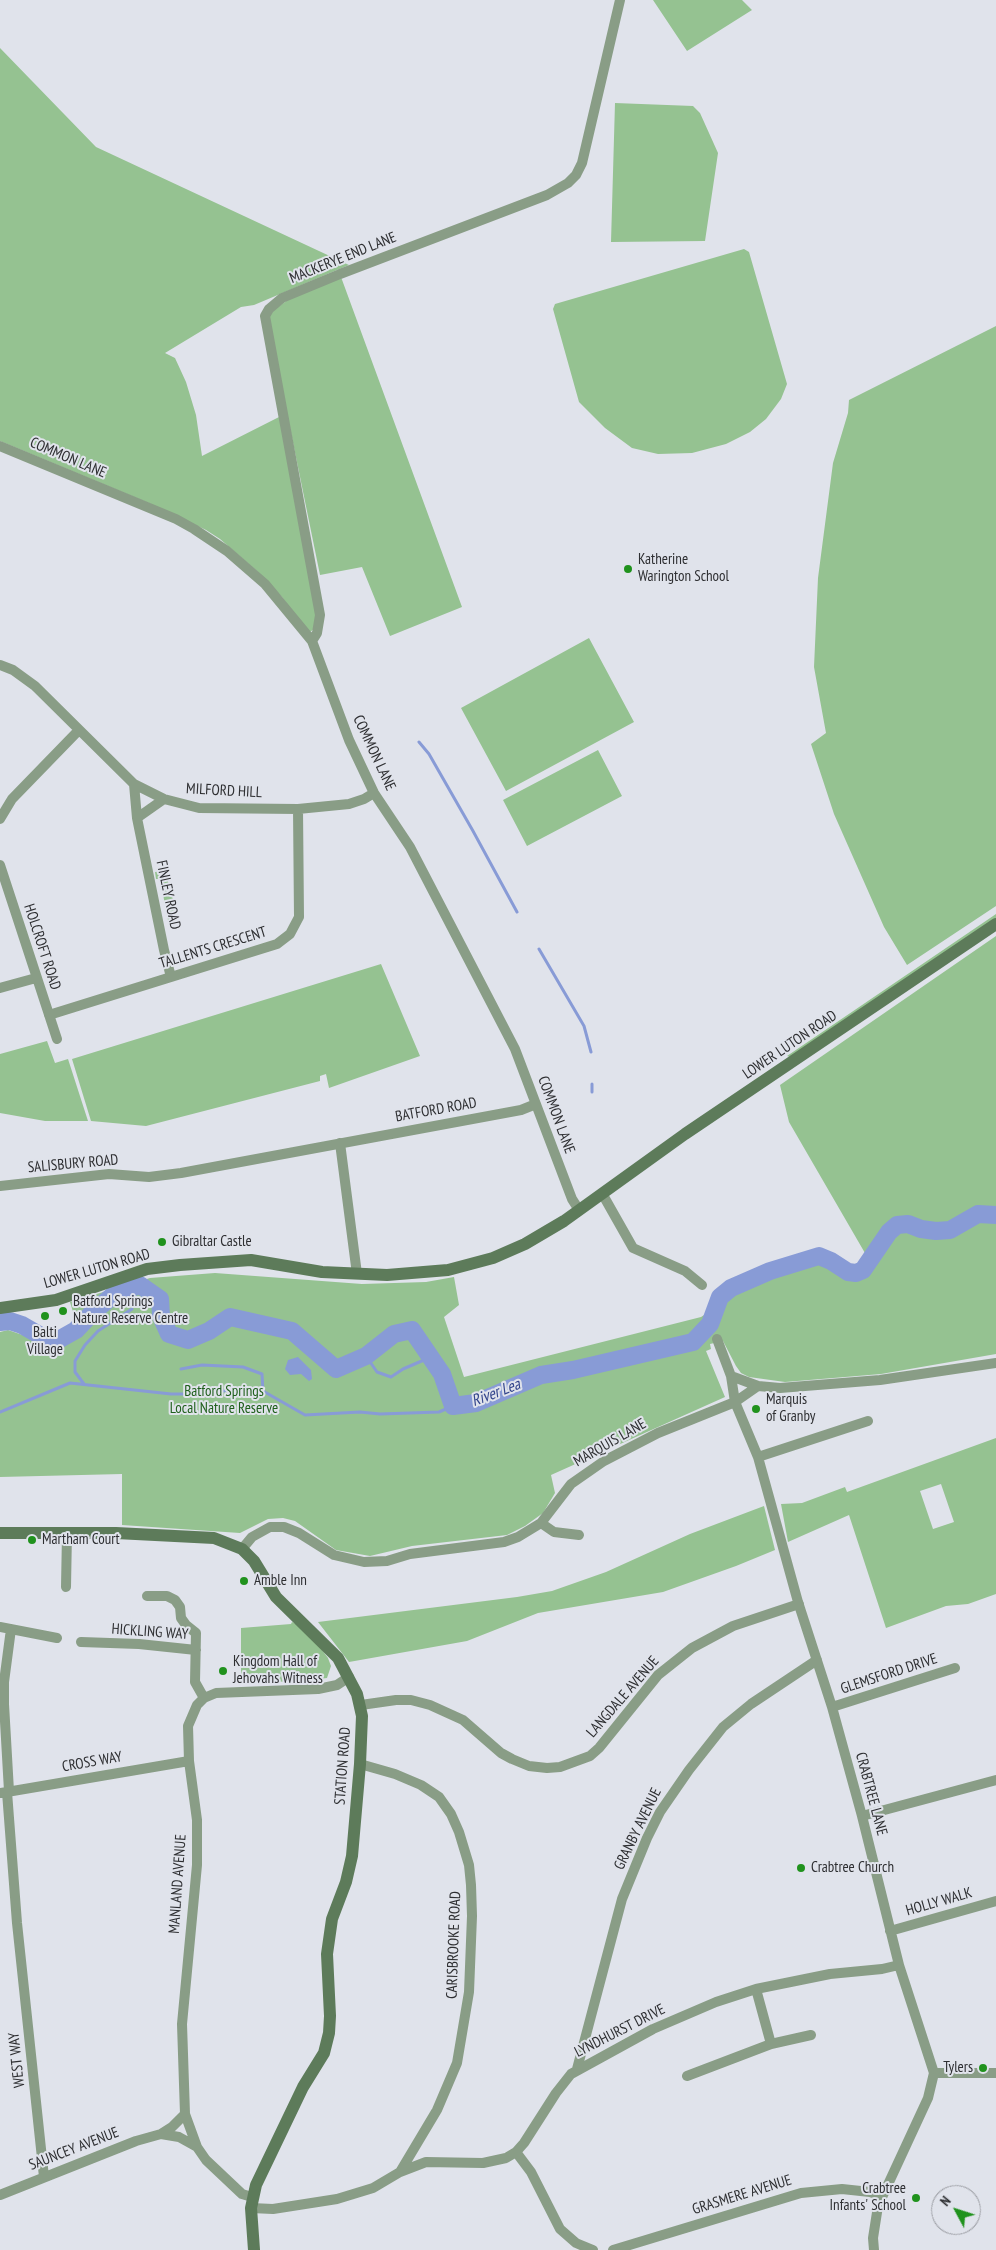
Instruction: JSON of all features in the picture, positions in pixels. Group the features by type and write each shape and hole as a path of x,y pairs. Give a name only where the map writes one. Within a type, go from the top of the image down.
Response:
{"main road":[{"name":"LOWER LUTON ROAD","path":"0,1308 56,1300 147,1269 198,1263 251,1260 322,1272 357,1274 426,1273 471,1265 525,1244 603,1195 685,1134 996,924"},
{"name":"STATION ROAD","path":"0,1532 214,1538 242,1549 254,1561 276,1597 338,1658 349,1677 361,1705 363,1728 352,1856 346,1882 332,1919 327,1954 329,2033 324,2053 295,2104 256,2185 252,2203 254,2250"}],"street":[{"name":"MACKERYE END LANE","path":"312,642 317,633 320,615 264,316 282,298 547,195 568,183 576,175 582,163 620,0"},
{"name":"COMMON LANE","path":"0,446 194,529 227,551 265,584 312,642 349,740 374,792 410,846 515,1049 572,1199 579,1210"},
{"name":"MILFORD HILL","path":"0,665 13,670 34,686 134,784 164,799 199,808 298,808 349,804 364,799 374,792"},
{"path":"0,819 2,807 78,731"},
{"name":"FINLEY ROAD","path":"134,784 137,818 164,950 172,976"},
{"path":"137,818 164,799"},
{"name":"TALLENTS CRESCENT","path":"48,1014 277,944 290,934 299,917 298,808"},
{"name":"HOLCROFT ROAD","path":"0,865 57,1039"},
{"path":"0,988 36,978"},
{"name":"BATFORD ROAD","path":"219,1164 521,1110 536,1104"},
{"path":"340,1143 357,1274"},
{"name":"SALISBURY ROAD","path":"0,1186 109,1174 149,1177 219,1164"},
{"path":"603,1195 634,1248 686,1271 702,1285"},
{"name":"CRABTREE LANE","path":"717,1339 731,1376 735,1402 758,1457 799,1604 832,1708 862,1816 899,1965 934,2073"},
{"path":"731,1376 758,1386 780,1388 880,1380 996,1363"},
{"name":"MARQUIS LANE","path":"242,1549 261,1531 270,1527 284,1527 344,1559 377,1562 423,1552 504,1542 518,1537 541,1524 571,1484 604,1461 658,1433 735,1402 758,1386"},
{"path":"758,1457 868,1421"},
{"path":"541,1524 554,1532 579,1535"},
{"path":"66,1587 67,1533"},
{"path":"147,1596 167,1596 176,1600 180,1607 181,1618 196,1633 196,1650"},
{"name":"LANGDALE AVENUE","path":"361,1705 396,1700 411,1700 430,1704 463,1720 500,1753 512,1760 529,1766 547,1768 570,1764 590,1756 599,1748 653,1680 692,1648 733,1626 799,1604"},
{"path":"0,1628 57,1638"},
{"name":"WEST WAY","path":"11,1629 4,1682 5,1792 44,2177"},
{"name":"HICKLING WAY","path":"81,1642 139,1644 196,1650 195,1682 204,1698"},
{"name":"GRANBY AVENUE","path":"577,2070 622,1899 637,1860 660,1812 688,1770 723,1727 751,1704 817,1660"},
{"name":"GLEMSFORD DRIVE","path":"832,1708 955,1668"},
{"path":"204,1698 224,1692 318,1689 337,1685 349,1677"},
{"name":"MANLAND AVENUE","path":"204,1698 193,1711 188,1726 197,1820 197,1856 182,2024 185,2114 197,2147 218,2172 252,2203"},
{"name":"CROSS WAY","path":"5,1792 190,1761"},
{"name":"CARISBROOKE ROAD","path":"360,1764 395,1774 420,1785 440,1797 451,1814 459,1832 469,1866 471,1885 472,1916 469,1992 456,2062 438,2110 400,2172"},
{"path":"862,1816 996,1780"},
{"name":"HOLLY WALK","path":"890,1932 996,1901"},
{"name":"LYNDHURST DRIVE","path":"516,2152 560,2088 577,2070 653,2029 716,2002 756,1989 822,1975 882,1969 899,1965"},
{"path":"756,1989 770,2044"},
{"path":"687,2076 770,2044 811,2035"},
{"path":"874,2250 875,2218 882,2196 928,2098 934,2073 996,2073"},
{"name":"SAUNCEY AVENUE","path":"0,2195 136,2141 161,2134 172,2127 185,2114"},
{"path":"161,2134 179,2137 197,2147"},
{"path":"252,2203 273,2209 337,2199 373,2188 400,2172 426,2162 491,2162 506,2158 516,2152 531,2172 560,2229 576,2244 593,2250"},
{"name":"GRASMERE AVENUE","path":"613,2250 801,2193 842,2189 870,2192 882,2196"}],"green space":[{"path":"653,0 742,0 752,10 687,51"},
{"path":"0,48 96,147 349,265 254,305 241,307 165,353 175,358 186,382 196,415 202,456 281,416 317,617 314,629 310,632 306,630 282,597 257,571 220,539 206,530 151,504 0,441"},
{"path":"615,103 693,106 700,113 718,153 705,241 611,242"},
{"path":"744,249 749,252 787,384 781,399 766,419 750,432 726,444 692,453 658,454 632,448 605,428 579,402 553,309 555,304"},
{"path":"341,277 462,607 390,636 362,567 320,575 268,320 271,312 289,299"},
{"path":"996,326 996,906 907,965 884,927 834,814 811,744 826,733 814,667 818,578 833,463 848,413 849,400"},
{"path":"589,638 634,722 506,791 461,708"},
{"path":"598,750 622,796 527,846 503,800"},
{"path":"165,871 178,917 168,920 160,879 156,879 155,872"},
{"path":"996,914 996,919 790,1057 787,1056"},
{"name":"Batford Springs Local Nature Reserve","path":"996,936 996,1354 881,1374 785,1382 749,1377 741,1373 723,1341 710,1344 711,1349 706,1351 725,1397 551,1475 555,1493 543,1513 525,1526 507,1535 412,1546 370,1556 336,1550 295,1521 283,1518 268,1519 240,1533 122,1525 122,1474 0,1477 0,1332 8,1330 46,1343 79,1332 70,1302 150,1278 215,1273 362,1284 426,1282 454,1277 459,1305 444,1317 464,1377 701,1317 715,1308 720,1297 731,1288 770,1271 819,1256 848,1272 856,1273 863,1270 869,1260 789,1122 780,1085"},
{"path":"381,964 420,1056 329,1088 326,1074 320,1076 320,1081 146,1126 91,1121 72,1059"},
{"path":"47,1041 55,1063 68,1059 88,1121 45,1121 0,1113 0,1054"},
{"path":"996,1438 996,1594 968,1604 946,1606 886,1628 849,1515 788,1542 781,1504 802,1503 845,1487 847,1492","holes":["941,1484 954,1522 933,1529 920,1491"]},
{"path":"764,1506 775,1550 663,1592 538,1613 467,1641 349,1662 318,1622 552,1591 606,1572 690,1534"},
{"path":"292,1622 306,1629 328,1658 331,1666 327,1678 241,1683 241,1628 291,1624"}],"water":[{"path":"298,1357 311,1370 312,1379 309,1381 301,1374 290,1375 285,1369 288,1360"}],"waterway":[{"path":"419,742 429,754 517,912"},
{"path":"539,949 584,1026 591,1052"},
{"path":"592,1084 592,1092"},
{"name":"River Lea","path":"0,1322 10,1321 22,1325 53,1343 76,1330 93,1312 116,1293 140,1285 160,1299 161,1316 169,1334 188,1340 209,1331 230,1317 292,1331 336,1369 366,1356 394,1334 412,1330 442,1374 453,1406 476,1403 541,1375 573,1370 693,1342 710,1324 720,1297 731,1288 770,1271 819,1256 848,1272 856,1273 863,1270 889,1232 897,1225 908,1224 921,1229 936,1231 950,1230 978,1214 996,1215"},
{"path":"84,1384 75,1372 75,1361 85,1345 98,1331 132,1309"},
{"path":"366,1356 377,1372 391,1377 403,1369 431,1357"},
{"path":"181,1369 202,1365 243,1367 262,1374 263,1391"},
{"path":"0,1412 70,1383 171,1394 200,1394 231,1390 263,1391 305,1415 360,1412 380,1414 439,1412 453,1406"}],"place":[{"name":"Katherine Warington School","path":"628,569"},
{"name":"Gibraltar Castle","path":"162,1242"},
{"name":"Batford Springs Nature Reserve Centre","path":"63,1311"},
{"name":"Balti Village","path":"45,1316"},
{"name":"Marquis of Granby","path":"756,1409"},
{"name":"Martham Court","path":"32,1540"},
{"name":"Amble Inn","path":"244,1581"},
{"name":"Kingdom Hall of Jehovahs Witness","path":"223,1671"},
{"name":"Crabtree Church","path":"801,1868"},
{"name":"Tylers","path":"983,2068"},
{"name":"Crabtree Infants' School","path":"916,2198"}]}
